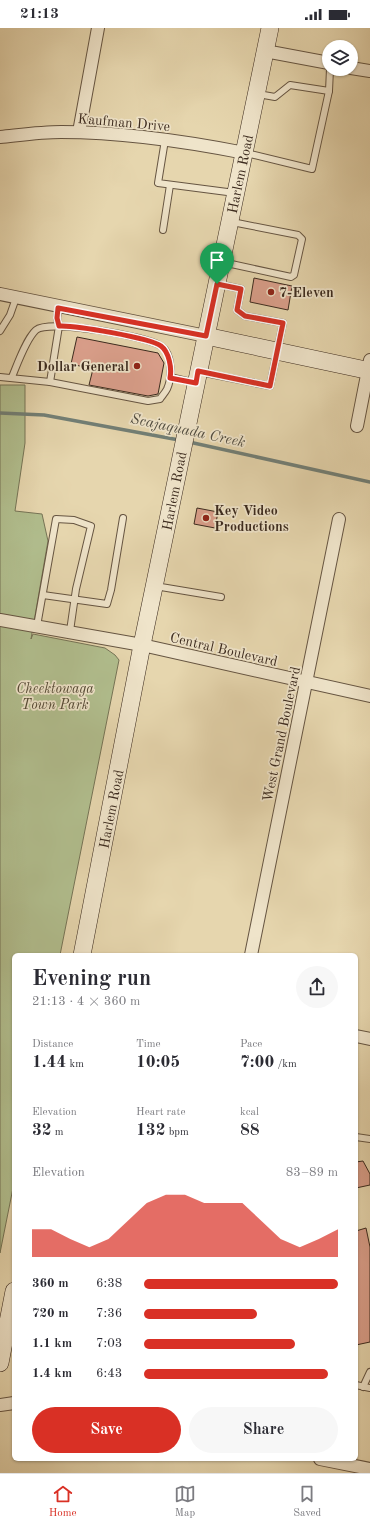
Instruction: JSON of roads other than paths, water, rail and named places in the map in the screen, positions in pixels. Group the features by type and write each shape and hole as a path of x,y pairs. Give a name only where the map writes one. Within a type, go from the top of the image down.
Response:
{"main road":[{"name":"Harlem Road","path":"82,953 142,645 270,28"},
{"path":"206,336 278,351 369,367"},
{"path":"0,1363 12,1301"}],"street":[{"path":"79,132 98,28"},
{"path":"265,51 322,62"},
{"path":"358,69 370,72"},
{"name":"Kaufman Drive","path":"0,137 59,132 79,132 165,140 245,153"},
{"path":"0,294 58,308 206,336"},
{"path":"357,426 369,367"},
{"name":"West Grand Boulevard","path":"251,953 339,519"},
{"name":"Central Boulevard","path":"0,620 70,631 142,645 370,696"},
{"path":"358,1036 370,1039"},
{"path":"0,1405 12,1403"},
{"path":"330,1461 370,1469"}],"lane":[{"path":"245,153 312,169 329,91 330,76"},
{"path":"256,93 275,97 290,85 329,91"},
{"path":"165,140 158,183 236,193"},
{"path":"163,230 170,185"},
{"path":"221,262 291,277 294,275 302,239 298,235 230,222"},
{"path":"170,378 197,377 270,386 283,323 245,316 237,310 241,289 217,284"},
{"path":"0,331 10,315 16,298"},
{"path":"50,382 59,326 57,318 58,308"},
{"path":"0,376 50,382 148,401 160,399 167,390 171,372 169,359 162,347 148,341 80,327 43,326 35,331 12,377"},
{"path":"43,595 74,601 107,604 111,590 123,518"},
{"path":"37,626 56,519 74,520 91,526 74,601 70,631"},
{"path":"155,586 221,596"},
{"path":"358,1137 370,1139"},
{"path":"363,1387 370,1372"},
{"path":"358,1386 370,1388"}],"waterway":[{"name":"Scajaquada Creek","path":"0,413 44,415 179,440"},
{"name":"Scajaquada Creek","path":"189,442 370,482"}],"place":[{"name":"7-Eleven","path":"271,292"},
{"name":"Dollar General","path":"137,366"},
{"name":"Key Video Productions","path":"206,518"}],"park label":[{"name":"Cheektowaga Town Park","path":"55,696"}]}
